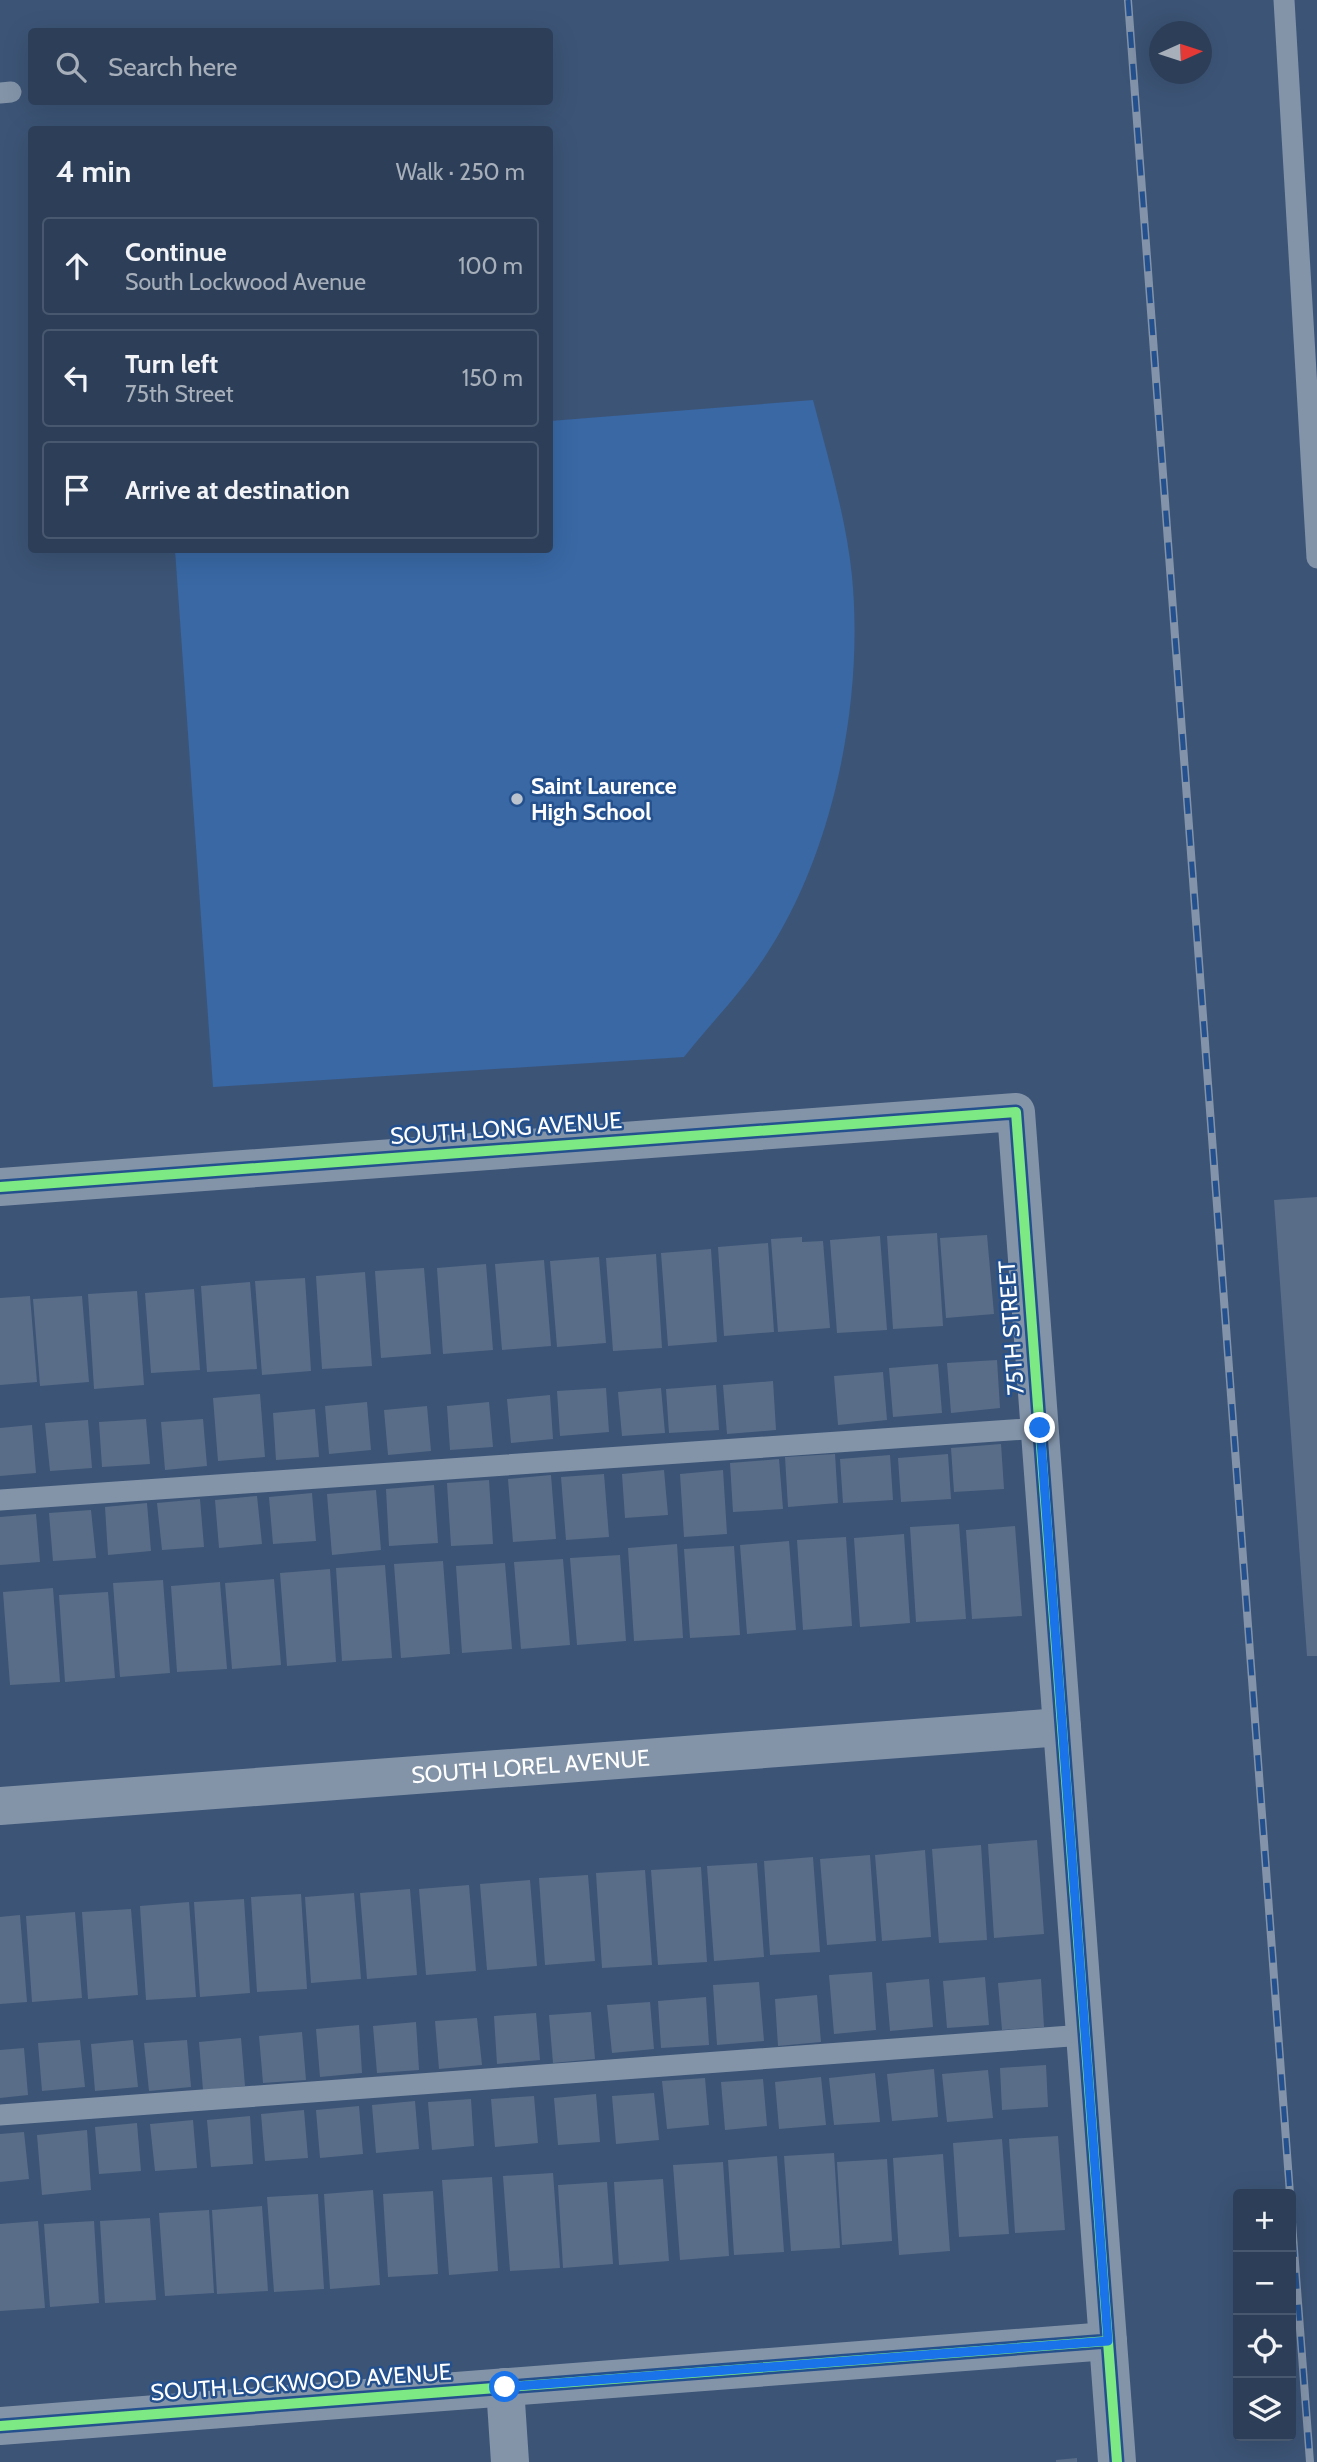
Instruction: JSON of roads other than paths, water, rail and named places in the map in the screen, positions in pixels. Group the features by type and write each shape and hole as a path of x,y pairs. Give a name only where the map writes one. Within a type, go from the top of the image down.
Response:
{"street":[{"name":"SOUTH LONG AVENUE","path":"0,1187 1016,1112"},
{"name":"75TH STREET","path":"1016,1112 1116,2462"},
{"name":"SOUTH LOREL AVENUE","path":"0,1806 1062,1727"},
{"name":"SOUTH LOCKWOOD AVENUE","path":"0,2426 1108,2341"},
{"path":"505,2387 510,2462"}],"lane":[{"path":"1284,0 1317,558"},
{"path":"0,1500 1040,1428"},
{"path":"0,2115 1084,2035"}],"railway":[{"path":"1128,0 1290,2189"},
{"path":"1294,2252 1310,2462"}],"place":[{"name":"Saint Laurence High School","path":"517,799"}]}
